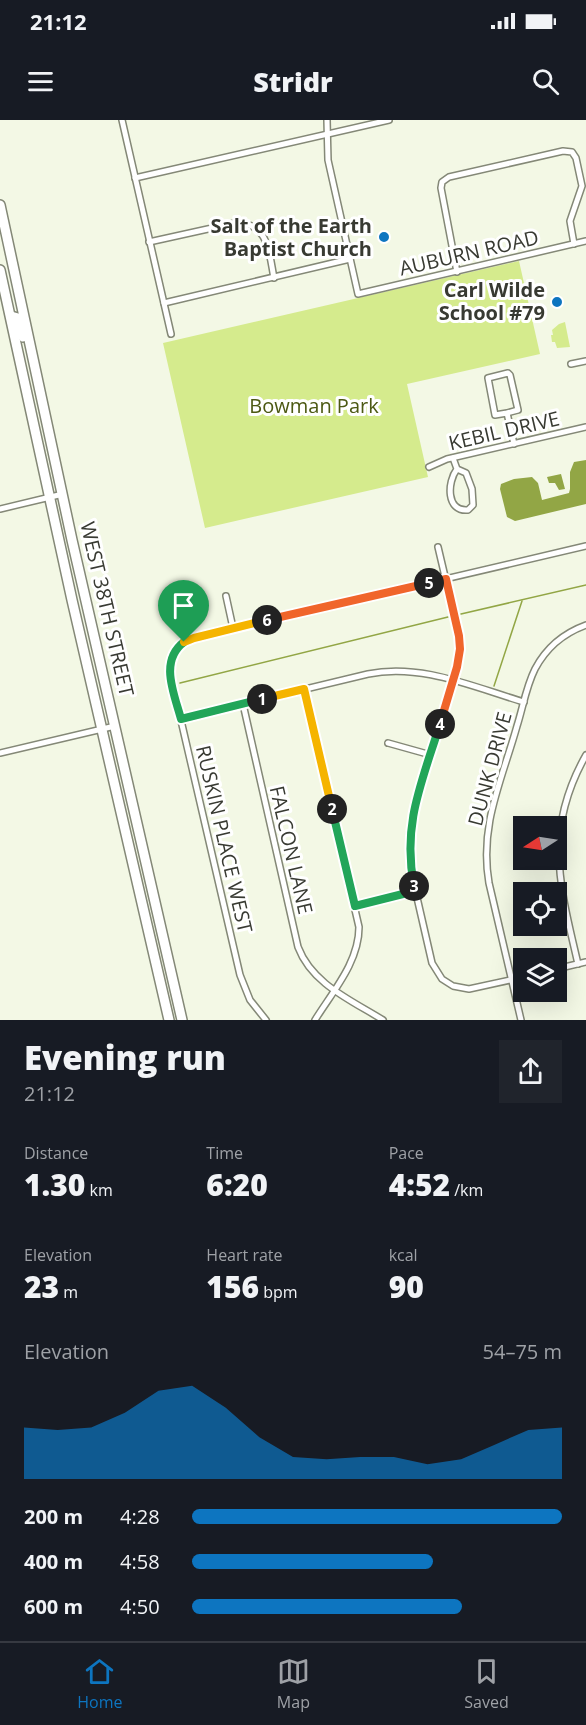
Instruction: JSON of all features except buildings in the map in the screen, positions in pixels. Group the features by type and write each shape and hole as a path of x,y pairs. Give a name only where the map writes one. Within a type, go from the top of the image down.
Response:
{"main road":[{"name":"WEST 38TH STREET","path":"0,205 4,236 39,378 182,1020"},
{"name":"WEST 38TH STREET","path":"0,270 6,317 169,1020"},
{"path":"6,317 17,317 20,321 27,352 39,378"},
{"path":"135,875 141,876 154,897"},
{"path":"156,964 162,965 175,988"},
{"path":"166,1007 174,1020"}],"street":[{"path":"122,120 171,334"},
{"path":"164,303 350,259 328,160 327,120"},
{"path":"135,178 389,120"},
{"path":"457,272 441,188 442,182 449,177 472,171 563,151 572,152 576,158 582,184 581,195 570,221 574,244"},
{"path":"149,242 232,224 247,224 260,232 266,241 274,278"},
{"name":"AUBURN ROAD","path":"350,259 358,294 586,241"},
{"path":"571,364 586,361"},
{"path":"508,373 518,410 507,413 495,415 488,378 508,373"},
{"path":"507,413 514,444"},
{"name":"KEBIL DRIVE","path":"429,467 453,458 586,427"},
{"path":"453,458 457,469 450,484 452,499 457,508 468,510 473,505 472,489 466,473 457,469"},
{"path":"0,508 63,494"},
{"path":"226,596 233,628 586,546"},
{"path":"438,547 460,642 453,681 410,827 409,852 415,891 432,963 437,973 446,982 464,989 512,980"},
{"name":"DUNK DRIVE","path":"521,1020 489,883 486,839 492,805 531,676 546,652 565,635 586,625"},
{"name":"RUSKIN PLACE WEST","path":"233,628 188,639 177,647 171,658 170,673 241,977 250,1000 266,1020"},
{"path":"181,719 368,674 390,671 424,673 524,702"},
{"path":"304,689 359,927 356,948 348,968 315,1020"},
{"name":"FALCON LANE","path":"243,704 298,947 310,970 321,981 383,1020"},
{"path":"0,753 115,726"},
{"path":"388,743 431,755"},
{"path":"578,964 561,885 559,851 561,827 568,797 586,755"},
{"path":"355,906 415,891"},
{"path":"567,966 586,963"}],"green space":[{"name":"Bowman Park","path":"519,261 540,354 407,384 428,477 205,528 163,343"},
{"path":"565,322 570,347 557,348 555,342 552,342 552,330"}],"shaded area":[{"path":"586,460 586,504 515,521 507,517 500,489 501,484 514,479 532,477 538,483 542,500 569,493 570,472 574,462"},
{"path":"561,474 565,489 559,490 555,483 549,483 547,477"}],"waterway":[{"path":"461,614 586,585"},
{"path":"494,686 522,601"},
{"path":"180,683 448,617"}],"place":[{"name":"Salt of the Earth Baptist Church","path":"384,237"},
{"name":"Carl Wilde School #79","path":"557,302"}],"route":[{"path":"446,579 460,646 445,711 412,817 409,852 415,891 355,906 304,689 181,719 169,668 173,653 184,642 188,639 446,579"}]}
